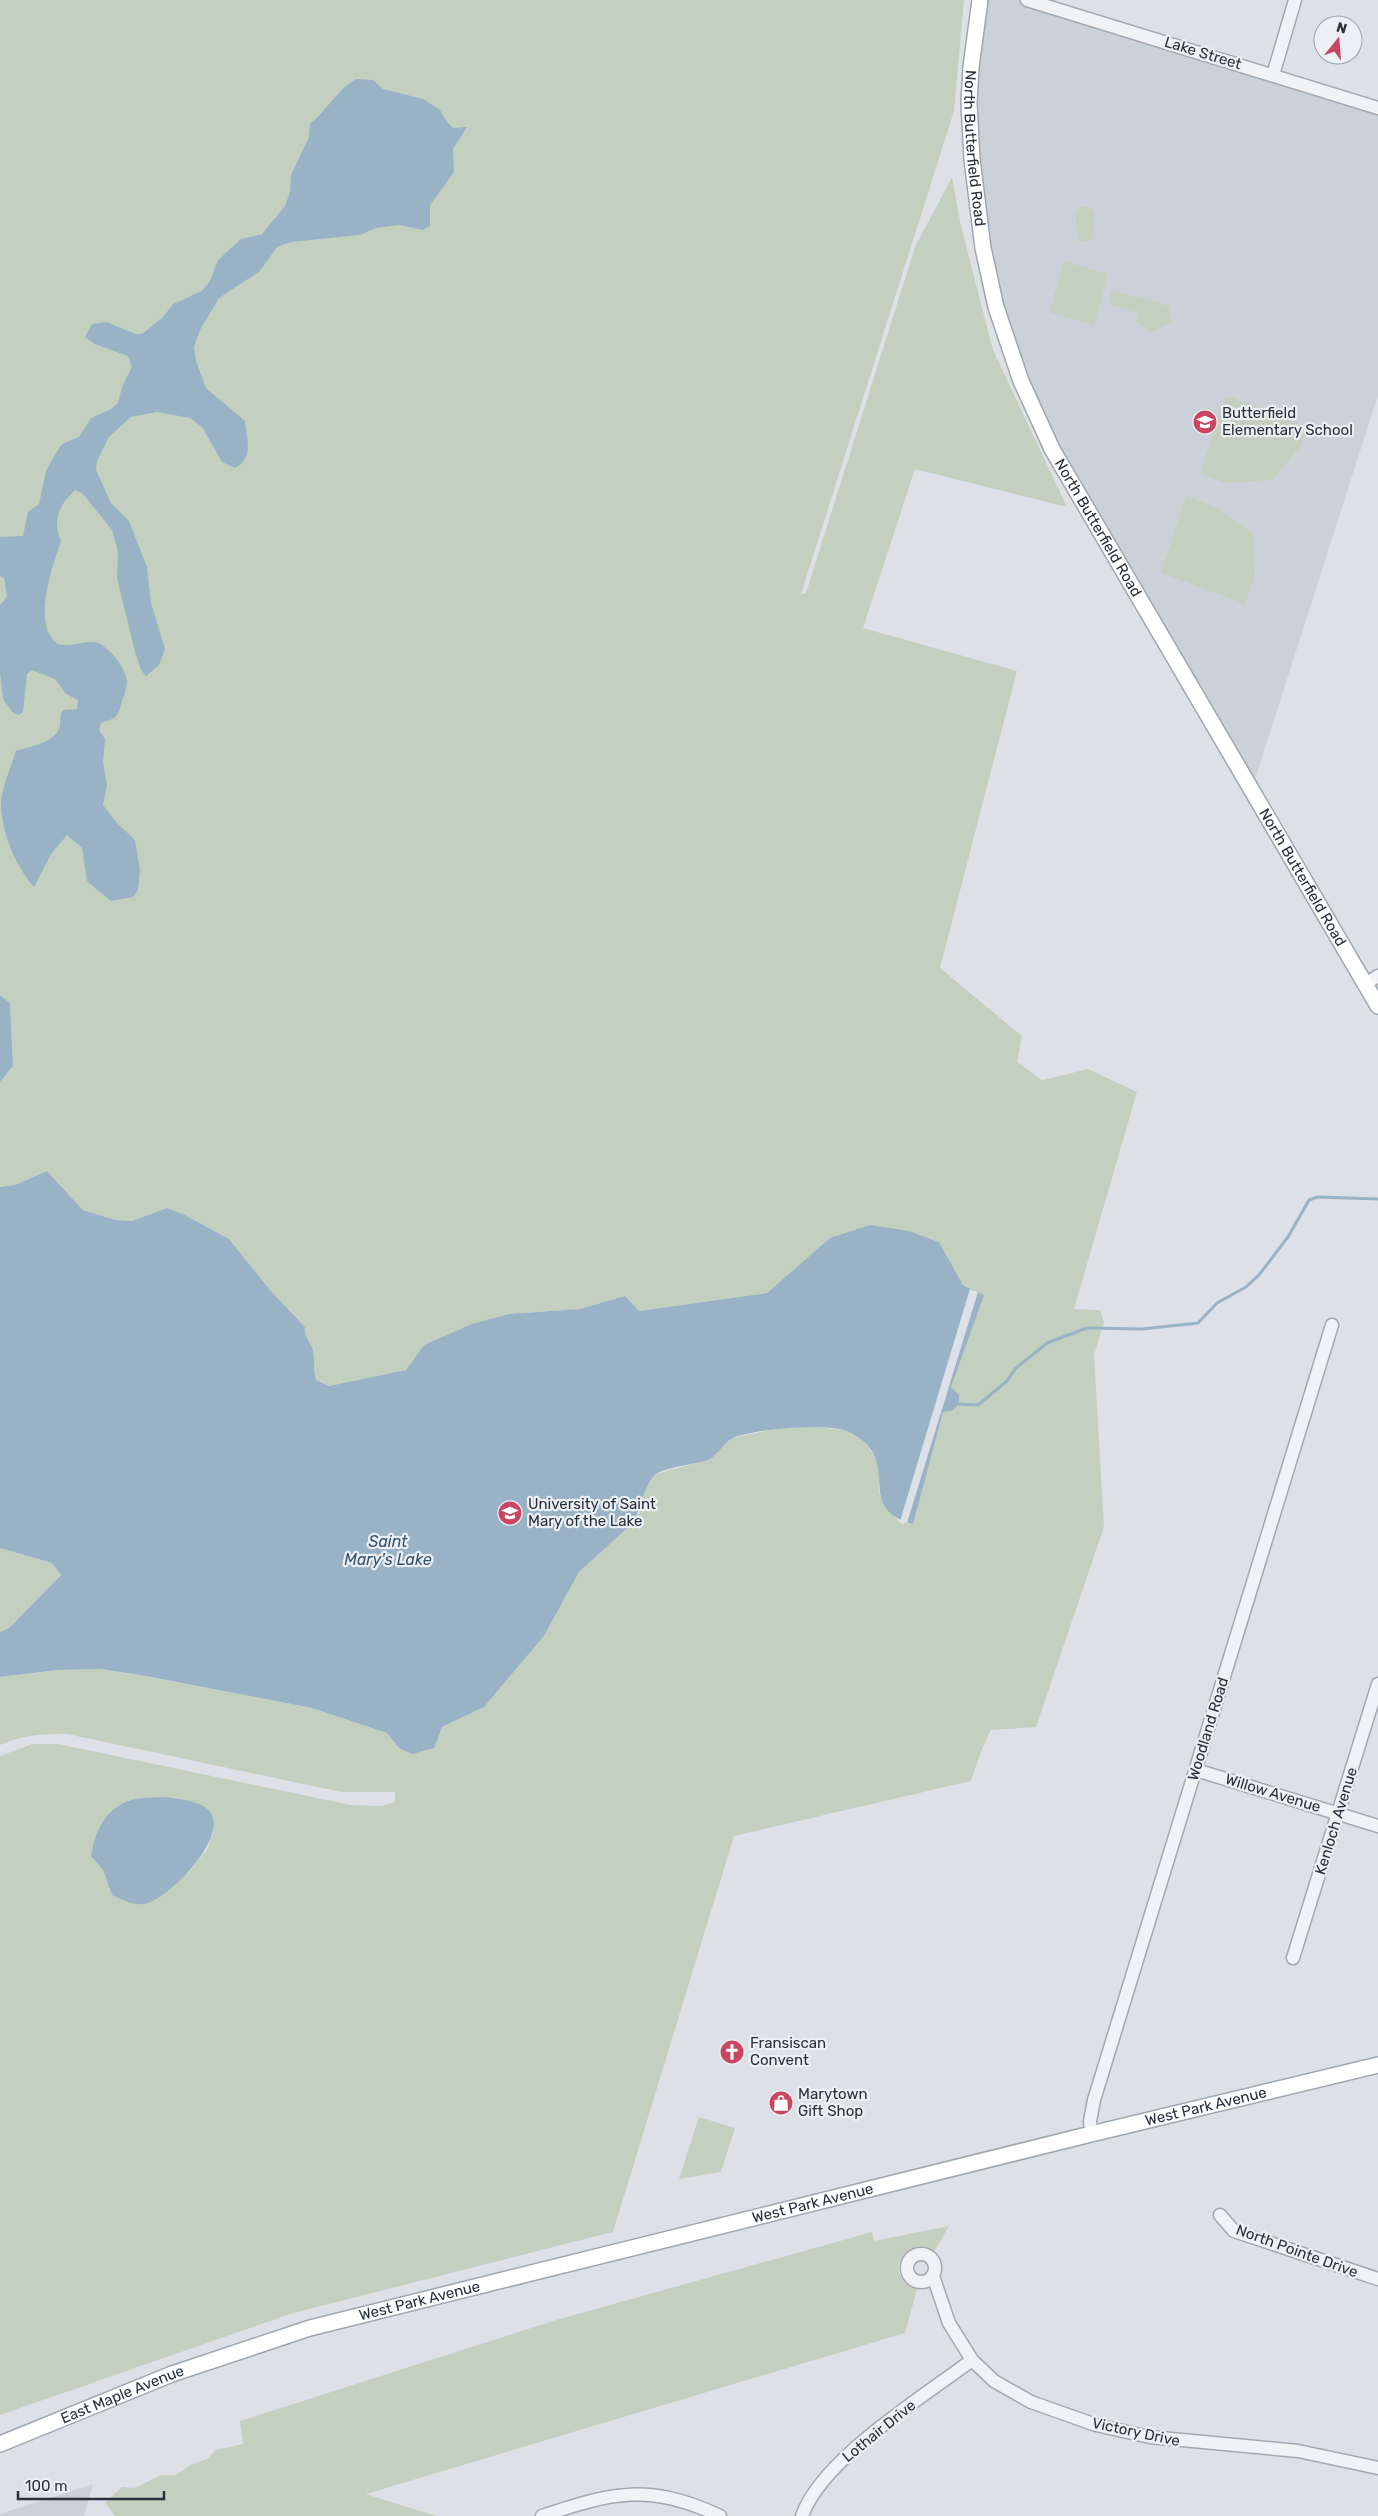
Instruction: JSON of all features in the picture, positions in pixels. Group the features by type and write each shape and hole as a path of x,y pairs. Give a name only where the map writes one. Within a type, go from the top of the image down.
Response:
{"main road":[{"name":"North Butterfield Road","path":"980,0 971,67 969,103 972,159 990,284 1021,381 1052,449 1318,906 1372,980 1378,1006"},
{"name":"West Park Avenue","path":"248,2348 369,2313 1378,2065"},
{"name":"East Maple Avenue","path":"0,2444 172,2374 248,2348"}],"street":[{"name":"Lake Street","path":"1027,0 1273,74 1378,108"},
{"path":"1273,74 1295,0"},
{"name":"Woodland Road","path":"1092,2134 1090,2121 1094,2100 1332,1325"},
{"name":"Kenloch Avenue","path":"1292,1958 1339,1814 1378,1684"},
{"name":"Willow Avenue","path":"1196,1770 1378,1826"},
{"name":"North Pointe Drive","path":"1220,2215 1234,2231 1378,2279"},
{"name":"Victory Drive","path":"933,2276 949,2323 972,2360 994,2381 1018,2396 1113,2430 1179,2442 1298,2451 1378,2468"},
{"name":"Lothair Drive","path":"802,2516 813,2496 852,2451 972,2360"},
{"path":"542,2516 603,2497 632,2493 674,2498 720,2516"}],"shaded area":[{"name":"Butterfield Elementary School","path":"980,0 1027,0 1378,108 1378,395 1251,792 1052,449 990,284 972,159"},
{"path":"93,2484 84,2516 0,2516 0,2514"}],"green space":[{"path":"0,0 964,0 954,111 801,594 806,593 915,247 952,177 961,226 993,350 1067,507 915,469 863,628 1017,671 940,968 1022,1036 1017,1062 1042,1080 1088,1069 1137,1092 1074,1309 1100,1310 1104,1322 1094,1355 1104,1527 1036,1727 991,1730 971,1781 734,1836 613,2232 293,2313 0,2415 0,1756 32,1744 58,1744 351,1805 382,1806 395,1802 395,1792 341,1792 67,1734 33,1736 16,1739 0,1745 0,1677 57,1670 101,1669 146,1676 312,1708 387,1733 399,1748 484,1707 544,1636 579,1572 633,1523 639,1513 644,1490 656,1474 708,1460 732,1438 771,1430 811,1427 846,1430 864,1442 879,1462 879,1491 884,1507 903,1525 971,1288 963,1285 939,1242 909,1231 830,1238 767,1293 639,1311 625,1296 580,1309 509,1314 424,1345 407,1370 329,1386 316,1380 313,1350 306,1337 305,1327 271,1291 229,1239 183,1214 167,1208 132,1221 116,1220 83,1210 47,1171 15,1185 0,1187 0,1082 13,1066 10,1003 0,995","holes":["214,1831 207,1850 188,1873 112,1895 103,1869"]},
{"path":"1082,206 1091,208 1094,214 1092,241 1080,241 1076,228 1076,211"},
{"path":"1064,261 1108,274 1094,326 1049,312"},
{"path":"1111,290 1169,306 1171,322 1152,332 1135,322 1138,313 1108,304"},
{"path":"1229,396 1305,426 1301,446 1272,480 1225,483 1200,474 1224,399"},
{"path":"1186,496 1216,507 1253,533 1255,573 1245,604 1161,573"},
{"path":"0,1548 52,1563 61,1575 9,1628 0,1632"},
{"path":"699,2117 735,2128 721,2172 679,2179"},
{"path":"949,2226 934,2252 921,2249 911,2251 904,2255 900,2262 899,2270 901,2277 907,2284 917,2289 905,2333 366,2494 436,2516 115,2516 105,2503 122,2487 135,2488 161,2475 176,2475 190,2465 207,2459 216,2450 243,2444 240,2421 556,2320 872,2232 874,2241"}],"water":[{"path":"356,79 373,80 383,89 423,99 440,110 446,121 453,128 467,127 453,149 454,172 430,205 430,226 423,230 399,225 376,228 360,235 291,242 277,247 260,271 219,298 200,330 194,347 196,361 206,388 245,421 248,447 245,459 241,464 235,468 222,462 202,427 190,418 157,412 131,417 109,437 97,461 96,470 111,503 129,521 147,567 151,603 165,649 159,665 146,676 141,670 135,652 117,578 118,552 112,530 83,494 75,490 61,507 57,526 61,541 50,577 45,606 45,619 48,631 58,644 68,645 95,642 100,644 116,658 124,671 127,682 118,714 114,718 101,723 99,730 105,739 103,762 107,785 103,805 116,822 135,840 140,870 138,890 133,897 111,901 87,881 82,848 67,835 51,854 34,887 15,858 6,835 1,811 2,793 16,751 40,744 51,738 59,729 63,710 77,709 78,700 66,694 55,679 32,670 27,674 23,712 19,715 13,713 3,699 0,673 0,605 7,597 4,578 0,576 0,537 23,536 28,512 39,504 46,471 62,444 79,437 91,418 111,409 118,403 122,387 132,367 128,356 95,344 85,337 92,324 106,322 136,334 142,334 163,317 173,304 202,291 210,281 218,260 241,239 262,234 285,206 290,192 291,175 309,137 310,124 344,88"},
{"path":"0,995 10,1003 13,1066 0,1082"},
{"name":"Saint Mary's Lake","path":"47,1171 83,1210 116,1220 132,1221 167,1208 183,1214 229,1239 271,1291 305,1327 306,1337 313,1350 316,1380 329,1386 406,1370 424,1345 472,1324 509,1314 580,1309 625,1296 639,1311 767,1293 830,1238 870,1225 909,1231 939,1242 963,1285 984,1295 951,1387 959,1395 959,1404 952,1411 943,1412 913,1524 896,1517 886,1509 882,1499 877,1464 873,1452 863,1441 849,1432 824,1427 788,1428 753,1432 731,1439 709,1459 671,1468 655,1475 647,1486 633,1523 579,1572 544,1636 484,1707 442,1727 434,1748 412,1754 399,1748 387,1733 312,1708 146,1676 101,1669 57,1670 0,1677 0,1632 9,1628 61,1575 52,1563 0,1548 0,1187 15,1185"},
{"path":"165,1797 181,1799 206,1808 213,1818 213,1832 206,1847 196,1863 182,1878 155,1900 144,1904 136,1904 112,1895 103,1870 91,1856 101,1824 111,1811 130,1800"}],"pier":[{"path":"970,1289 978,1292 907,1523 900,1521"}],"waterway":[{"path":"959,1404 978,1405 1007,1381 1015,1369 1047,1343 1087,1328 1142,1329 1198,1323 1217,1303 1246,1287 1259,1275 1288,1237 1309,1200 1318,1197 1378,1199"}],"place":[{"name":"Butterfield Elementary School","path":"1205,422"},
{"name":"University of Saint Mary of the Lake","path":"510,1513"},
{"name":"Fransiscan Convent","path":"732,2052"},
{"name":"Marytown Gift Shop","path":"781,2103"}]}
